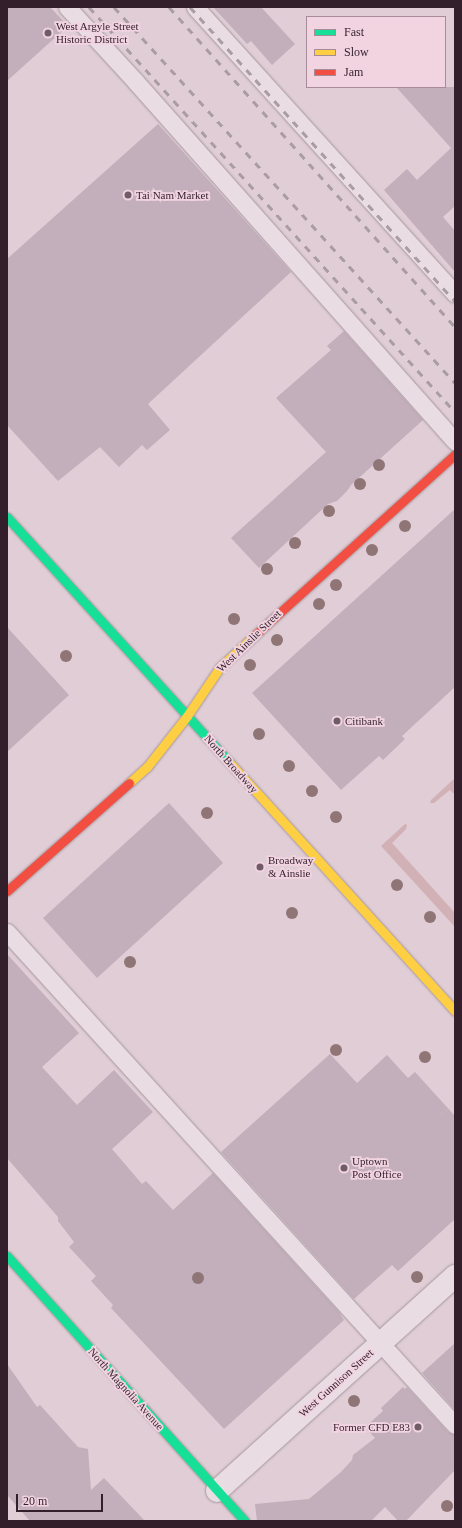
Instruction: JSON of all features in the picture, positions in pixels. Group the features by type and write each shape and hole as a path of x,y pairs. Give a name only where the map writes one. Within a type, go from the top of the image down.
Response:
{"street":[{"name":"West Ainslie Street","path":"7,891 147,767 187,716 220,666 455,454"},
{"name":"North Broadway","path":"7,517 455,1011"},
{"name":"North Magnolia Avenue","path":"7,1256 244,1521"},
{"name":"West Gunnison Street","path":"217,1491 455,1276"}],"lane":[{"path":"67,7 146,93 455,441"},
{"path":"196,7 455,294"},
{"path":"7,932 455,1425"}],"path":[{"path":"441,1114 448,1108"}],"shaded area":[{"path":"455,778 455,795 450,790 434,803 430,803 431,800"},
{"path":"405,824 407,825 406,829 392,843 455,913 455,927 381,846"}],"building":[{"path":"7,7 50,7 68,26 7,81"},
{"path":"213,7 261,7 295,44 272,65 251,41 247,44"},
{"path":"455,87 455,206 443,217 455,231 455,272 384,190 407,169 417,180 451,148 397,88"},
{"path":"158,124 291,272 148,404 170,430 147,450 142,445 119,467 100,447 58,481 7,425 7,259"},
{"path":"344,331 423,420 351,485 337,501 328,504 259,568 231,538 326,452 276,398 331,350 327,346"},
{"path":"455,509 455,687 402,736 405,739 383,760 379,756 341,790 252,693"},
{"path":"7,627 69,695 7,752"},
{"path":"169,803 223,863 97,978 43,918"},
{"path":"7,954 79,1033 42,1067 77,1105 114,1070 153,1112 112,1149 142,1184 146,1181 173,1210 213,1173 339,1312 344,1320 224,1429 111,1308 113,1305 91,1281 96,1276 69,1247 74,1242 58,1221 58,1217 7,1158"},
{"name":"Uptown Post Office","path":"330,1054 357,1083 387,1055 408,1078 415,1072 455,1116 455,1219 398,1271 392,1265 354,1299 221,1152"},
{"path":"455,1343 455,1410 422,1373"},
{"path":"7,1364 37,1407 40,1405 78,1447 88,1449 91,1490 104,1478 145,1521 30,1521 7,1495"},
{"path":"403,1387 405,1389 407,1387 448,1432 455,1435 455,1470 406,1521 398,1521 385,1507 371,1521 257,1521 255,1504 309,1499 341,1472 352,1460 353,1455 375,1438 365,1427 383,1411 381,1408"}],"railway":[{"path":"89,7 455,412"},
{"path":"114,7 455,383"},
{"path":"169,7 455,327"},
{"path":"190,7 455,301"}],"traffic: fast":[{"path":"7,517 231,764"},
{"path":"7,1256 245,1521"}],"traffic: slow":[{"path":"129,783 147,767 187,716 220,667 255,635"},
{"path":"231,764 455,1011"}],"traffic: jam":[{"path":"255,635 455,454"},
{"path":"7,891 129,783"}],"place":[{"name":"West Argyle Street Historic District","path":"48,33"},
{"name":"Tai Nam Market","path":"128,195"},
{"name":"Citibank","path":"337,721"},
{"name":"Broadway & Ainslie","path":"260,867"},
{"name":"Uptown Post Office","path":"344,1168"},
{"name":"Former CFD E83","path":"418,1427"}]}
